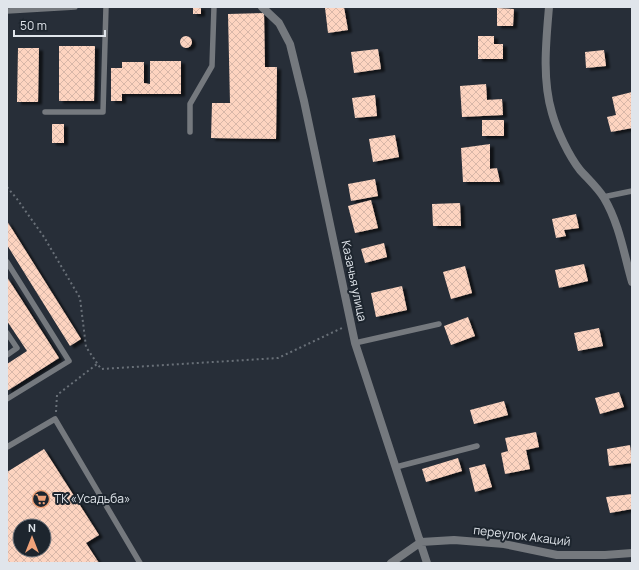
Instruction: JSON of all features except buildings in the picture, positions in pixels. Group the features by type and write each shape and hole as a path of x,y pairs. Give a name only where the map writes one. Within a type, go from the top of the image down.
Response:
{"street":[{"name":"Казачья улица","path":"262,7 279,23 290,44 304,101 355,343 427,563"},
{"path":"549,7 546,61 547,91 558,133 579,169 603,197 613,217 632,282"},
{"name":"переулок Акаций","path":"421,542 454,540 504,544 557,554 605,555 632,553"},
{"path":"391,563 421,542"}],"lane":[{"path":"7,11 75,7"},
{"path":"46,112 103,112 106,7"},
{"path":"190,132 190,104 212,66 214,7"},
{"path":"603,197 632,191"},
{"path":"7,262 69,361 7,399"},
{"path":"355,343 439,324"},
{"path":"7,333 17,348 7,355"},
{"path":"7,447 55,419 140,563"},
{"path":"396,467 477,446"}],"path":[{"path":"7,187 17,198 44,237 80,298 86,347 100,369 278,358 350,324"},
{"path":"55,419 57,395 98,364"}],"place":[{"name":"ТК «Усадьба»","path":"41,499"}]}
